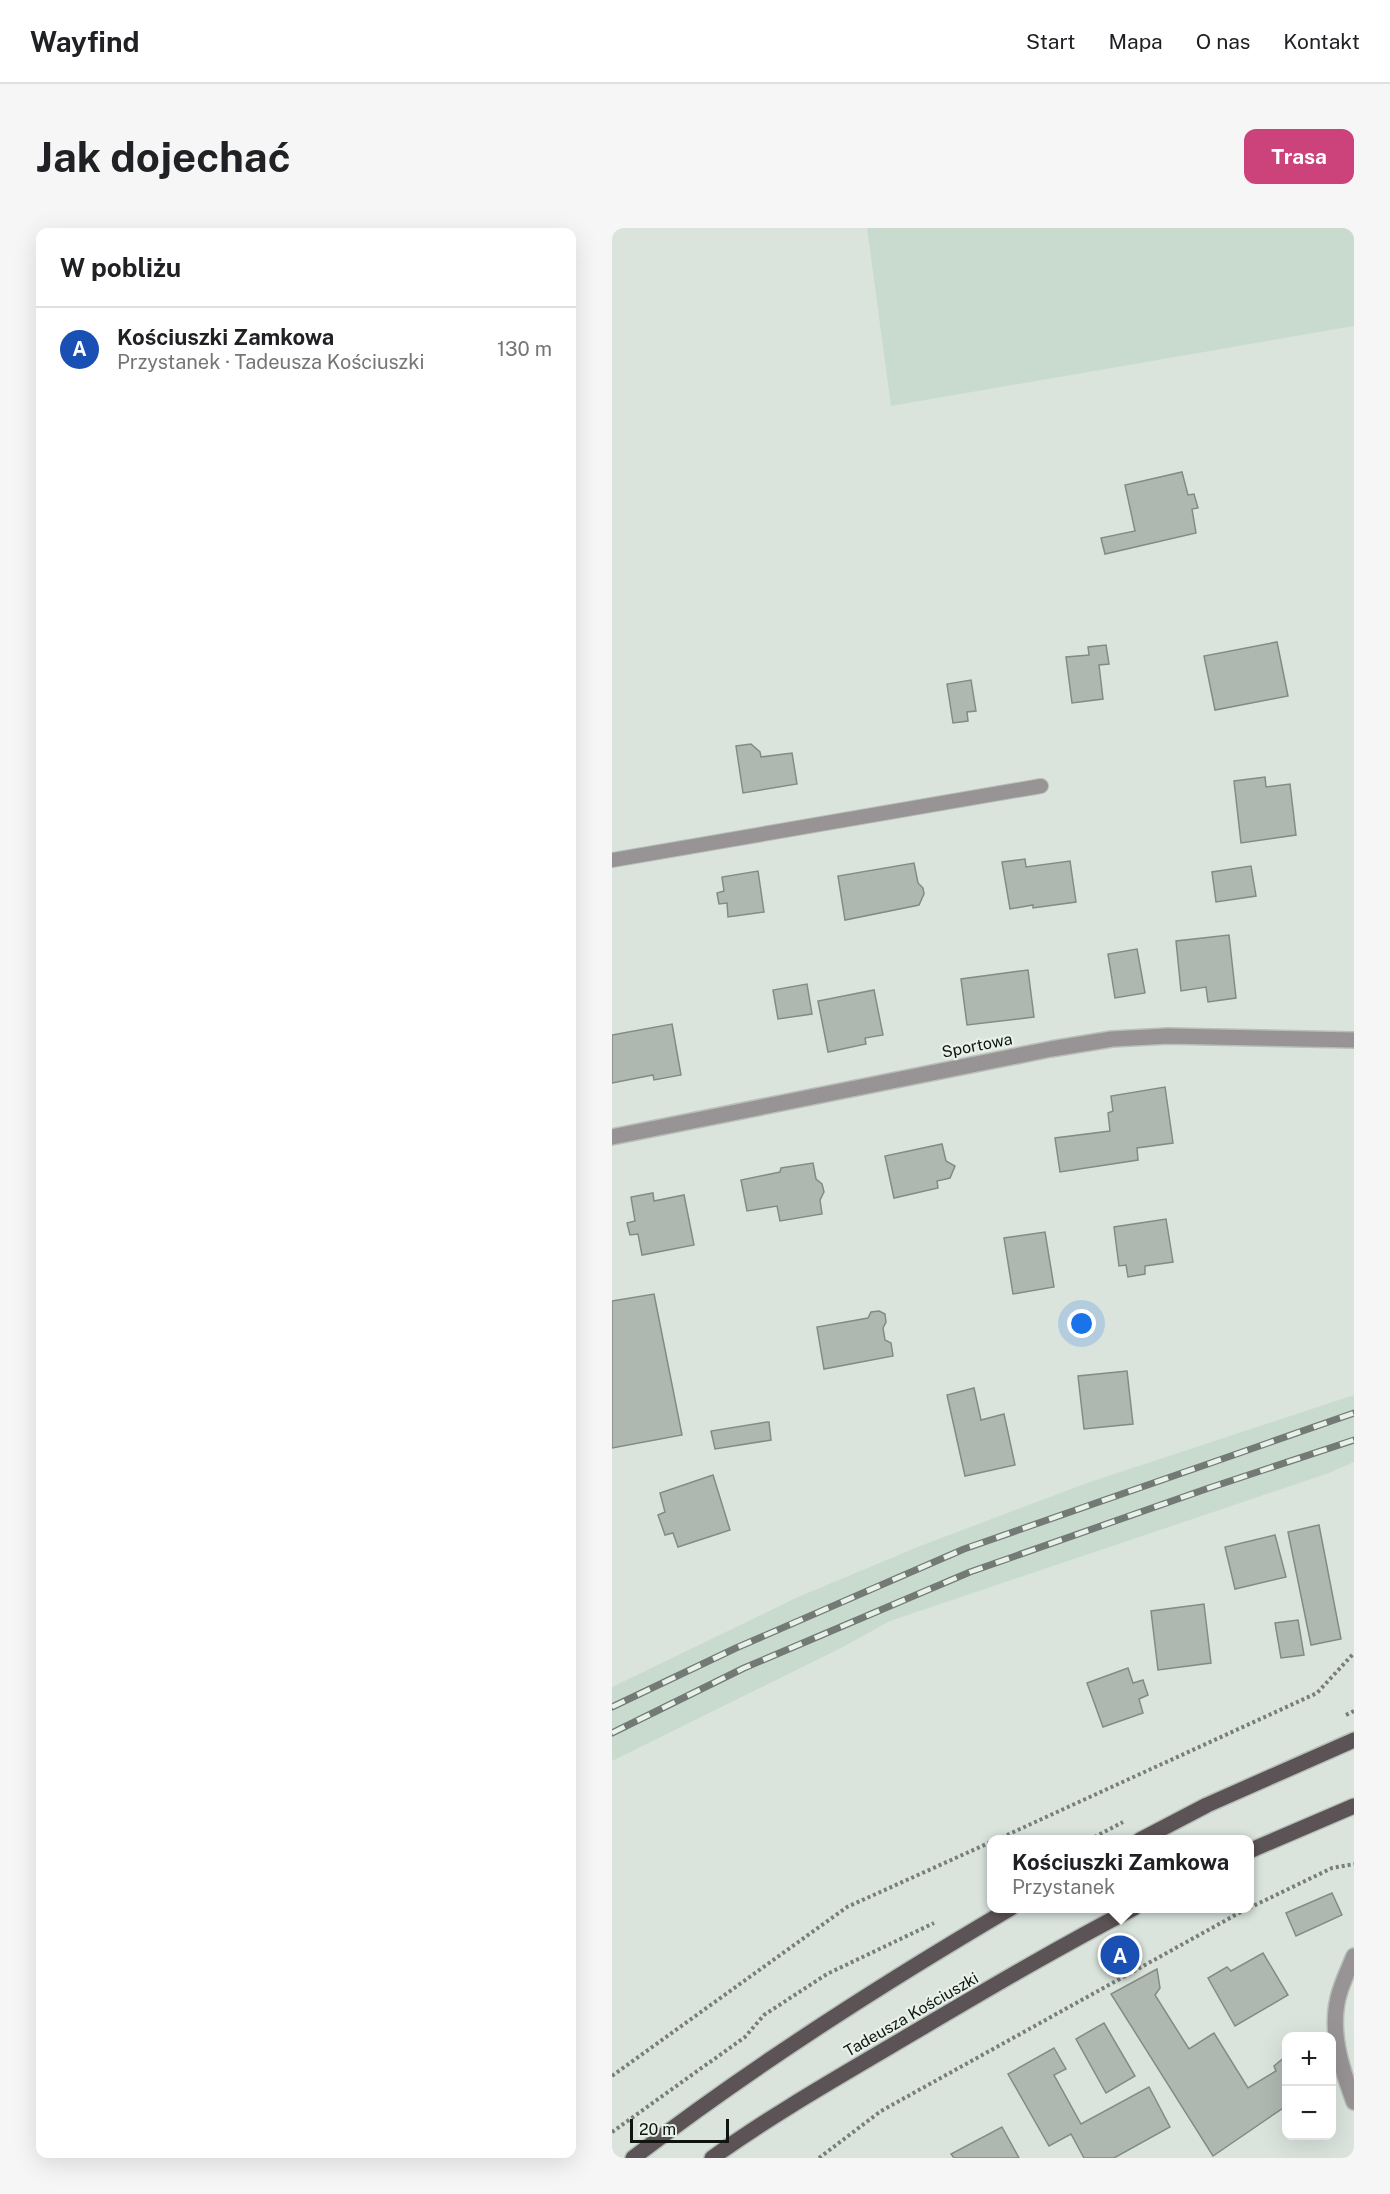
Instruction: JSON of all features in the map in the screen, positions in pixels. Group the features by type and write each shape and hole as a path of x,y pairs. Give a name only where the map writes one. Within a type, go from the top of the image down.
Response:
{"main road":[{"path":"1148,1835 1207,1805 1354,1740"},
{"path":"1254,1849 1354,1806"},
{"path":"633,2158 690,2114 825,2020 1003,1913"},
{"name":"Tadeusza Kościuszki","path":"712,2158 762,2123 934,2020 1124,1913"}],"street":[{"name":"Sportowa","path":"612,1137 1051,1048 1112,1039 1168,1036 1354,1040"},
{"path":"1354,1956 1339,1994 1335,2033 1342,2070 1354,2102"}],"lane":[{"path":"612,860 1041,786"}],"path":[{"path":"1005,1835 1317,1693 1354,1653"},
{"path":"612,2076 848,1907 987,1844"},
{"path":"1254,1905 1332,1868 1354,1864"},
{"path":"819,2158 881,2110 1239,1913"},
{"path":"612,2132 745,2037 764,2015 827,1974 936,1922"}],"shaded area":[{"path":"867,228 1354,228 1354,326 891,406"},
{"path":"1354,1395 1354,1462 1329,1473 890,1621 841,1648 612,1761 612,1687 798,1597 920,1546 1090,1482"}],"building":[{"path":"1182,472 1188,495 1194,494 1198,508 1192,509 1196,533 1105,554 1101,538 1135,531 1125,485"},
{"path":"1277,642 1288,696 1215,710 1204,656"},
{"path":"1106,645 1109,664 1099,665 1103,699 1072,703 1066,657 1089,655 1088,647"},
{"path":"971,680 976,711 967,712 968,721 953,723 947,684"},
{"path":"751,744 760,752 761,757 792,753 797,784 743,793 736,746"},
{"path":"1265,777 1266,787 1290,784 1296,835 1241,843 1234,781"},
{"path":"1025,859 1026,867 1070,861 1076,902 1010,909 1002,862"},
{"path":"914,863 918,883 923,888 924,894 919,905 845,920 838,876"},
{"path":"1251,866 1256,896 1216,902 1212,872"},
{"path":"758,871 764,912 728,917 727,903 719,904 717,893 724,891 722,877"},
{"path":"1229,935 1236,998 1208,1002 1206,987 1181,991 1176,941"},
{"path":"1137,949 1145,993 1115,998 1108,954"},
{"path":"1028,970 1034,1017 967,1025 961,979"},
{"path":"807,984 812,1014 778,1019 773,990"},
{"path":"874,990 883,1035 865,1038 866,1044 828,1052 818,1001"},
{"path":"672,1024 681,1075 654,1080 653,1075 612,1083 612,1035"},
{"path":"1165,1087 1173,1143 1137,1148 1138,1160 1060,1172 1055,1138 1110,1131 1108,1113 1113,1111 1111,1096"},
{"path":"942,1144 946,1161 955,1166 950,1178 937,1181 938,1188 894,1198 885,1156"},
{"path":"813,1163 816,1179 822,1184 824,1192 820,1200 822,1214 780,1221 777,1206 747,1211 741,1180 780,1172 781,1168"},
{"path":"653,1193 654,1201 684,1195 694,1245 642,1255 638,1234 630,1235 627,1223 635,1221 631,1197"},
{"path":"1166,1219 1173,1262 1145,1266 1145,1274 1128,1277 1126,1265 1119,1266 1114,1227"},
{"path":"1045,1232 1054,1287 1013,1294 1004,1238"},
{"path":"654,1294 682,1435 612,1448 612,1301"},
{"path":"879,1311 885,1314 886,1322 883,1328 885,1340 891,1343 893,1356 824,1369 817,1327 868,1318 871,1312"},
{"path":"1127,1371 1133,1424 1084,1429 1078,1376"},
{"path":"974,1388 981,1420 1004,1414 1015,1465 965,1476 947,1395"},
{"path":"769,1422 771,1440 715,1449 711,1431"},
{"path":"713,1475 730,1530 678,1547 673,1533 665,1535 658,1515 665,1512 660,1493"},
{"path":"1319,1525 1341,1639 1311,1645 1288,1532"},
{"path":"1275,1535 1286,1577 1235,1589 1225,1547"},
{"path":"1204,1604 1211,1663 1158,1670 1151,1611"},
{"path":"1298,1620 1304,1655 1281,1658 1275,1623"},
{"path":"1128,1668 1133,1683 1143,1680 1148,1695 1139,1699 1143,1713 1103,1727 1087,1683"},
{"path":"1332,1893 1342,1915 1296,1936 1286,1913"},
{"path":"1263,1953 1288,1995 1235,2026 1208,1978 1227,1967 1231,1971"},
{"path":"1157,1969 1160,1988 1155,1995 1189,2049 1214,2033 1248,2088 1276,2071 1274,2066 1282,2059 1282,2109 1213,2156 1111,1994"},
{"path":"1104,2023 1135,2076 1106,2093 1076,2039"},
{"path":"1054,2048 1066,2069 1054,2075 1081,2124 1149,2087 1170,2127 1114,2158 1084,2158 1071,2134 1049,2146 1008,2074"},
{"path":"1002,2127 1019,2158 954,2158 951,2154"}],"railway":[{"path":"612,1707 736,1648 964,1549 1354,1413"},
{"path":"612,1733 744,1668 970,1572 1354,1440"}],"place":[{"name":"Kościuszki Zamkowa","path":"1120,1955"}]}
